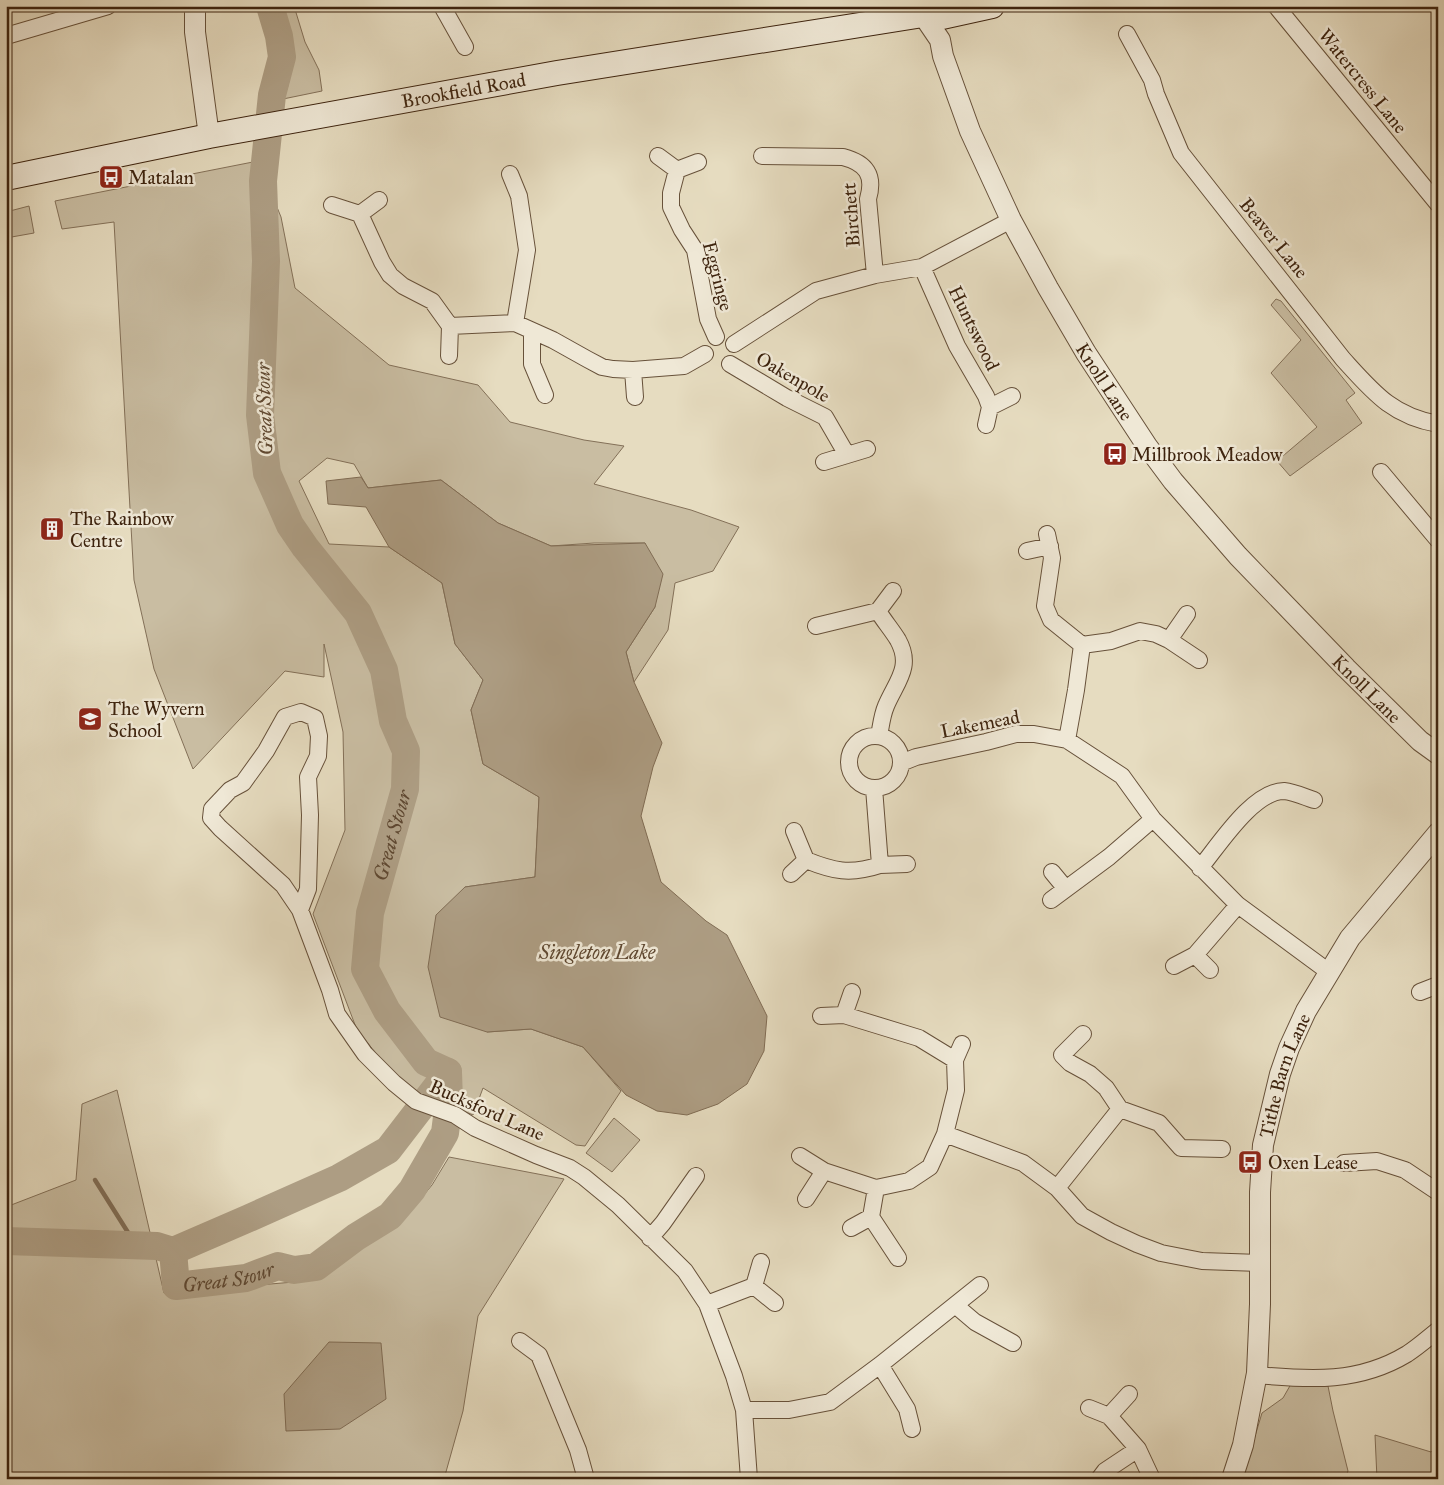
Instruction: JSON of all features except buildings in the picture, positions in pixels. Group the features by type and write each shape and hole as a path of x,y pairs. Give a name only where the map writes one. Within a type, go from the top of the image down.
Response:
{"main road":[{"name":"Brookfield Road","path":"6,178 209,136 625,62 772,40 929,11 942,18 992,6"}],"street":[{"path":"6,36 108,6"},
{"path":"195,6 195,32 209,136"},
{"path":"442,6 465,47"},
{"name":"Watercress Lane","path":"1276,6 1438,204"},
{"name":"Knoll Lane","path":"929,11 970,131 1011,220 1086,353 1147,446 1174,481 1238,556 1346,668 1420,740 1438,754"},
{"name":"Beaver Lane","path":"1127,34 1152,80 1181,153 1343,359 1371,391 1387,404 1412,417 1438,424"},
{"path":"658,156 677,170 698,162"},
{"name":"Birchett","path":"762,156 843,157 853,160 862,166 870,176 872,188 868,199 875,275"},
{"name":"Eggringe","path":"677,170 671,193 671,207 682,230 695,250 708,319 716,336"},
{"path":"510,174 519,196 527,250 515,323"},
{"path":"360,214 379,200"},
{"path":"332,205 360,214 390,275 404,286 432,301 450,326 449,356"},
{"path":"734,344 816,291 875,275 922,266 1011,220"},
{"name":"Huntswood","path":"922,266 957,346 986,396 990,407"},
{"path":"450,326 515,323 553,340 602,367 613,369 633,370 684,366 705,354"},
{"path":"532,331 532,364 545,395"},
{"path":"716,336 726,337 734,344 736,352 733,361 725,366 715,366 705,354 707,344 716,336"},
{"name":"Oakenpole","path":"730,364 787,398 825,417 847,455"},
{"path":"633,370 635,397"},
{"path":"986,425 990,407 1012,396"},
{"path":"824,462 867,449"},
{"path":"1382,472 1438,540"},
{"path":"1027,551 1049,540 1052,558 1045,606 1051,620 1082,645 1111,641 1140,630 1169,640 1199,660"},
{"path":"816,626 878,611 893,591"},
{"path":"878,611 898,641 903,655 904,668 902,676 886,707 879,736"},
{"path":"1169,640 1186,614"},
{"path":"1067,740 1082,645"},
{"name":"Bucksford Lane","path":"300,910 308,889 310,815 308,778 318,756 319,736 314,718 301,712 285,717 266,751 243,783 230,790 212,809 211,818 283,885 300,910 337,1014 365,1054 394,1083 435,1108 475,1128 570,1168 618,1205 685,1271 707,1304 734,1376 744,1410 749,1479"},
{"name":"Lakemead","path":"901,763 916,757 1016,734 1034,734 1067,740 1122,776 1153,820 1238,905 1329,972"},
{"path":"879,736 890,741 898,751 901,763 899,773 892,782 884,787 874,788 862,785 853,776 849,765 850,753 857,743 867,737 879,736"},
{"path":"874,788 880,866"},
{"path":"1200,868 1250,806 1269,794 1284,791 1314,800"},
{"path":"1050,900 1109,857 1153,820"},
{"path":"794,831 806,860 829,869 866,870 880,866 907,864"},
{"name":"Tithe Barn Lane","path":"1232,1479 1243,1444 1257,1375 1260,1192 1263,1145 1280,1074 1289,1048 1306,1011 1350,938 1438,832"},
{"path":"790,874 806,860"},
{"path":"1052,872 1066,889"},
{"path":"1174,966 1195,955 1238,905"},
{"path":"1195,955 1210,970"},
{"path":"1420,992 1438,985"},
{"path":"844,1015 852,992"},
{"path":"821,1016 844,1015 919,1038 955,1060"},
{"path":"1083,1034 1062,1055 1070,1063 1090,1074 1106,1088 1120,1109 1159,1123 1181,1148 1222,1149"},
{"path":"800,1156 824,1171 876,1188 909,1181 930,1167 945,1134 956,1090 955,1060 962,1044"},
{"path":"1058,1188 1120,1109"},
{"path":"945,1134 1023,1163 1058,1188 1082,1216 1111,1232 1147,1248 1161,1253 1202,1261 1260,1263"},
{"path":"1344,1163 1377,1161 1405,1170 1438,1192"},
{"path":"806,1199 824,1171"},
{"path":"650,1238 663,1223 696,1176"},
{"path":"876,1188 871,1217 898,1258"},
{"path":"852,1228 871,1217"},
{"path":"754,1286 761,1262"},
{"path":"744,1410 789,1410 830,1402 880,1365 980,1285"},
{"path":"707,1304 754,1286"},
{"path":"754,1286 775,1303"},
{"path":"955,1306 975,1322 1013,1343"},
{"path":"1257,1375 1312,1379 1341,1378 1385,1366 1409,1353 1438,1330"},
{"path":"520,1341 539,1355 578,1450 586,1479"},
{"path":"880,1365 907,1409 912,1429"},
{"path":"1109,1416 1129,1394"},
{"path":"1089,1408 1109,1416 1138,1449 1152,1479"},
{"path":"1099,1479 1105,1471 1138,1449"}],"shaded area":[{"path":"277,6 294,6 305,42 319,70 322,91 283,99 288,87 291,64 288,41"},
{"path":"258,161 281,217 295,288 389,365 478,385 510,422 584,440 624,446 594,484 691,510 739,527 713,571 675,583 668,630 634,682 626,652 655,607 645,543 594,543 551,546 498,523 441,480 368,488 354,464 327,458 299,481 329,544 389,547 442,583 455,644 483,680 471,710 483,764 539,797 535,877 465,887 487,1032 531,1029 583,1047 621,1091 585,1146 576,1145 483,1088 473,1115 402,1085 357,1030 313,914 345,830 343,732 324,644 324,677 285,671 193,769 154,669 134,580 114,222 62,229 55,201"},
{"path":"29,206 34,233 6,238 6,212"},
{"path":"1276,299 1281,301 1355,393 1346,400 1362,423 1290,476 1277,461 1317,427 1271,373 1301,340 1271,305"},
{"path":"117,1090 164,1293 294,1282 324,1275 340,1259 400,1224 432,1185 449,1157 564,1179 478,1316 463,1411 444,1479 6,1479 6,1207 76,1180 82,1104"},
{"path":"614,1118 640,1140 612,1172 586,1153"},
{"path":"1291,1384 1328,1386 1348,1471 1345,1479 1242,1479 1262,1413 1283,1398"},
{"path":"1375,1435 1431,1452 1438,1446 1438,1479 1377,1479"}],"water":[{"name":"Singleton Lake","path":"361,477 368,488 441,480 498,523 551,546 645,543 663,574 655,607 626,652 634,682 662,743 653,767 641,816 661,882 706,921 727,935 767,1016 764,1051 747,1084 718,1104 687,1115 657,1111 626,1095 583,1047 531,1029 487,1032 440,1017 428,967 436,915 465,887 535,877 539,797 483,764 471,710 483,680 455,644 442,583 389,547 366,507 328,504 326,481"},
{"path":"329,1342 381,1343 386,1399 340,1429 286,1431 284,1394"}],"waterway":[{"name":"Great Stour","path":"6,1241 157,1246 173,1251 176,1286 246,1278 278,1266 294,1270 316,1267 356,1237 390,1216 412,1190 445,1133 449,1101 448,1072 426,1062 387,1011 365,969 370,913 405,789 406,751 393,721 384,670 358,613 305,547 290,525 267,473 260,415 266,261 263,181 272,95 282,57 279,36 270,6"},
{"path":"173,1251 339,1178 388,1150 448,1072"},
{"path":"95,1180 134,1242 157,1246"}],"place":[{"name":"Matalan","path":"111,177"},
{"name":"Millbrook Meadow","path":"1115,454"},
{"name":"The Rainbow Centre","path":"52,529"},
{"name":"The Wyvern School","path":"90,719"},
{"name":"Oxen Lease","path":"1250,1162"}]}
